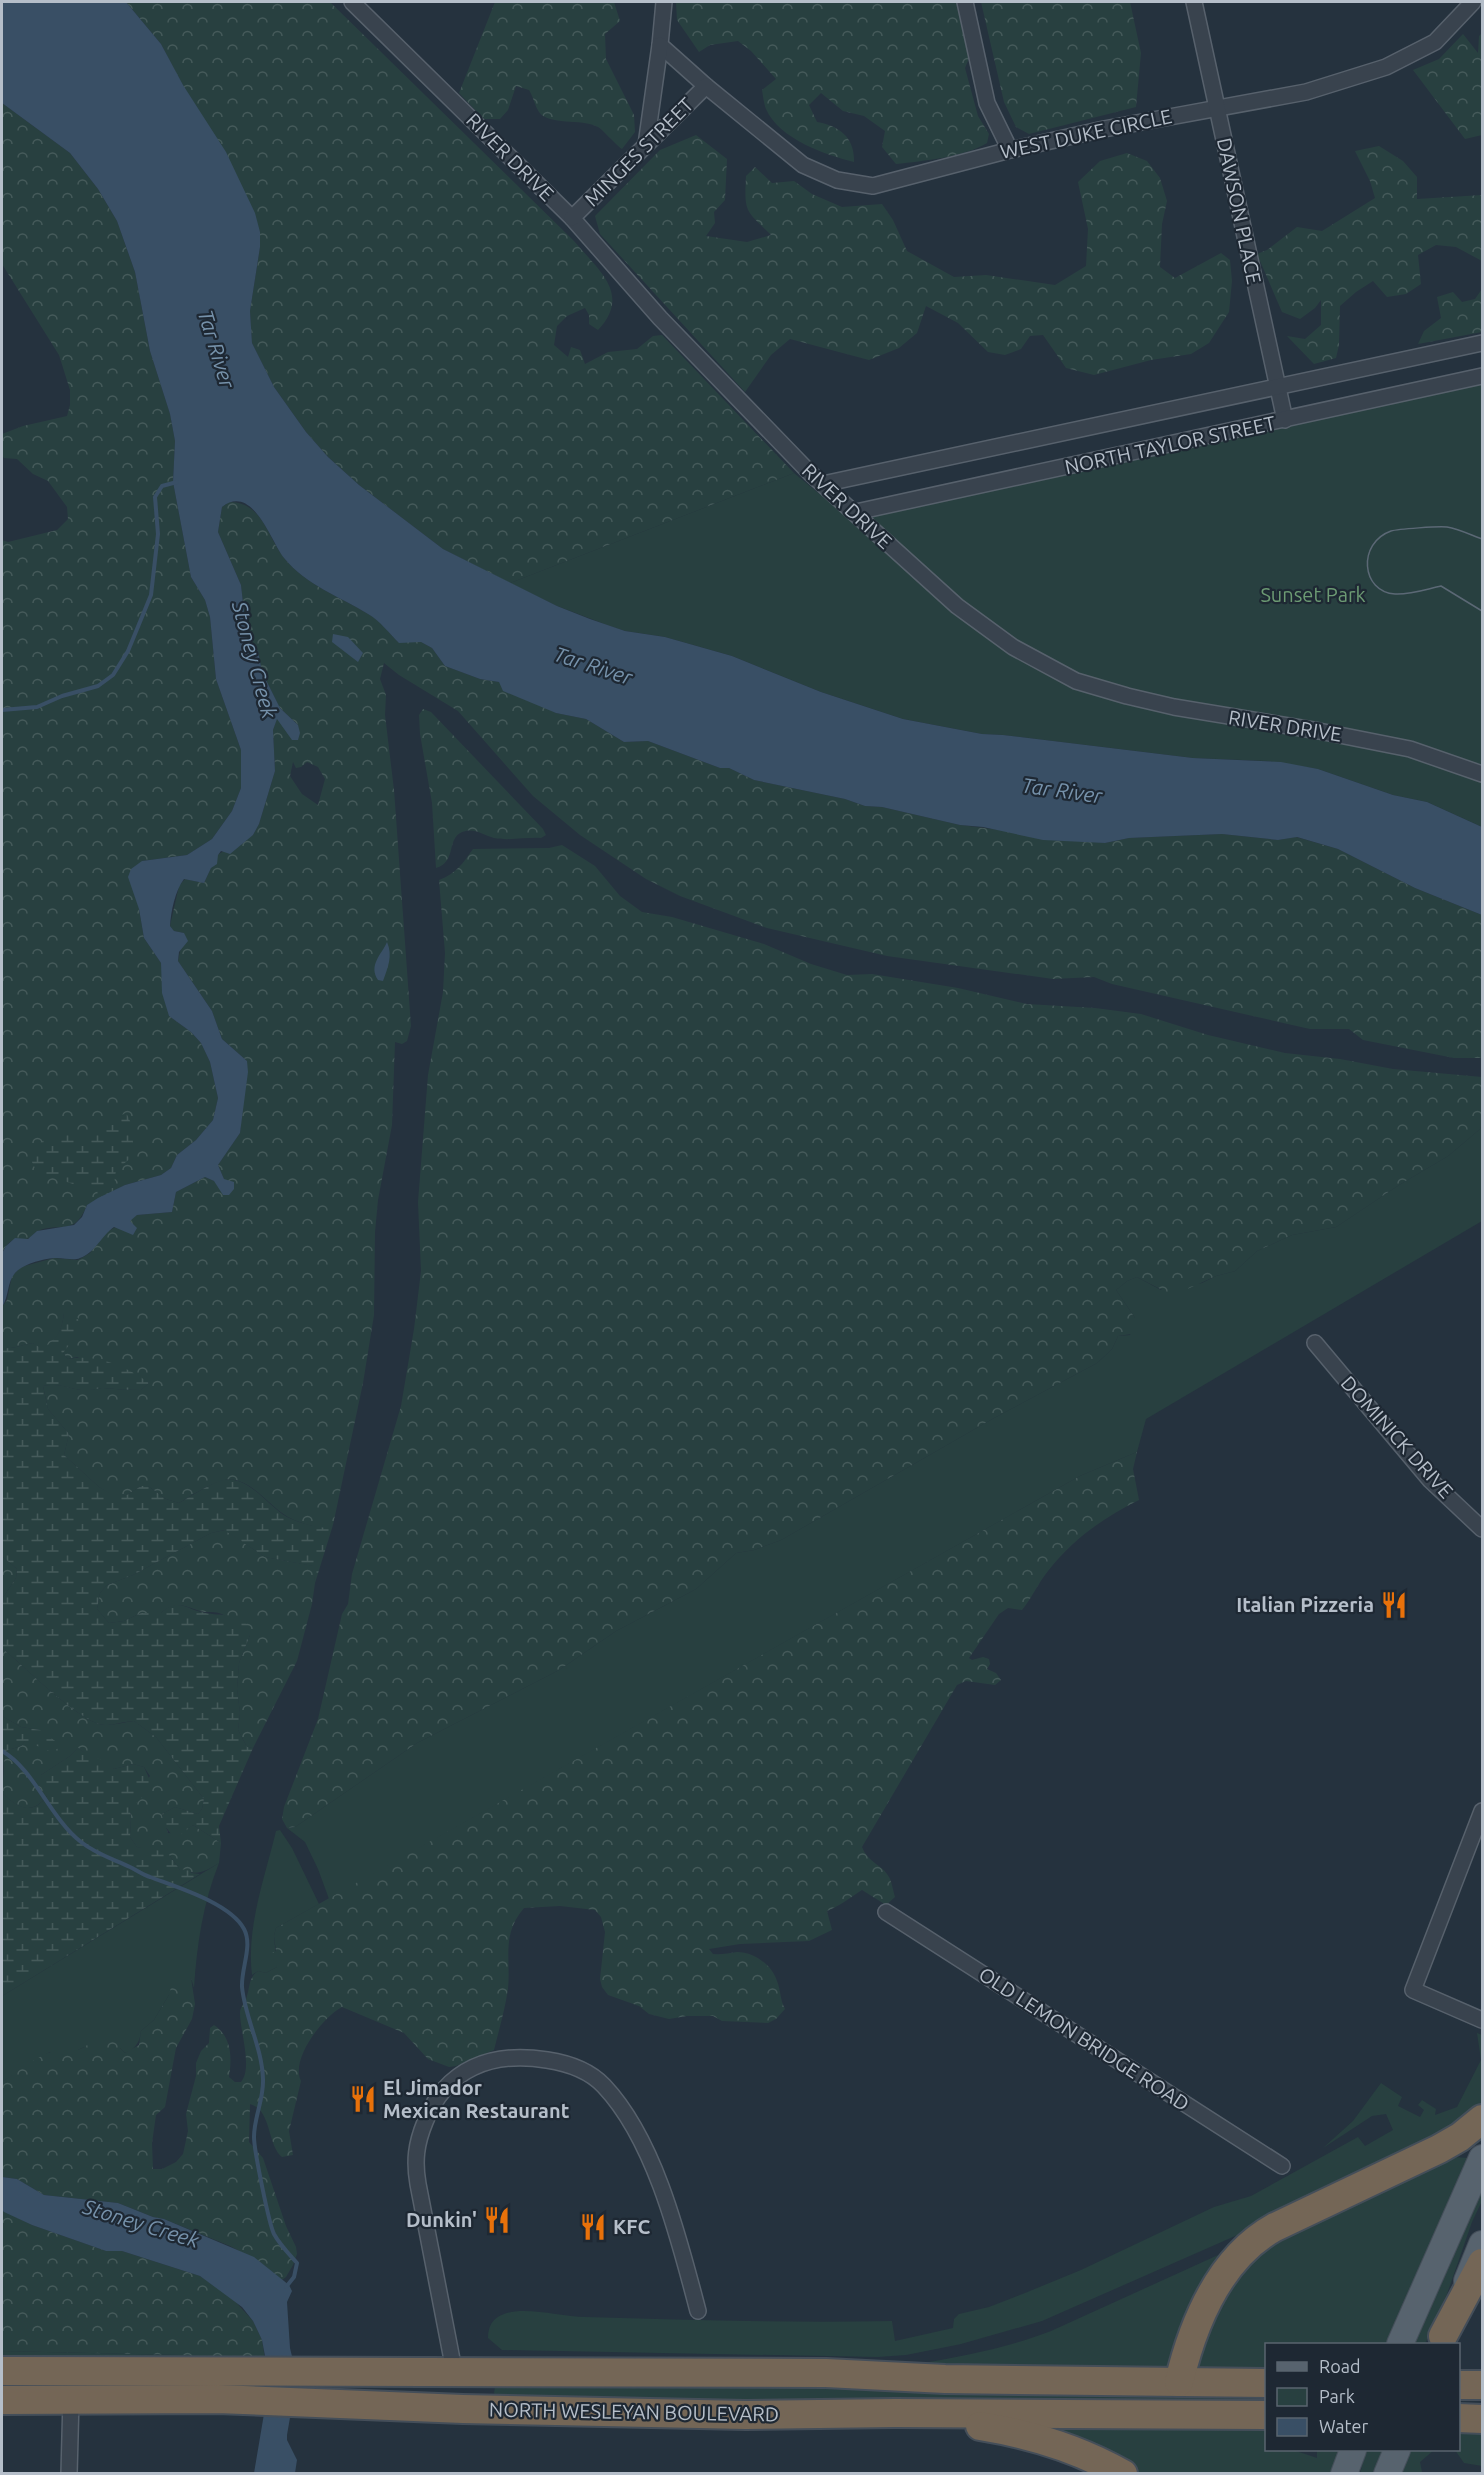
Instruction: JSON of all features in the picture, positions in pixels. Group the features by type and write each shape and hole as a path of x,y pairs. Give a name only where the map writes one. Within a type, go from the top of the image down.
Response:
{"highway":[{"path":"1179,2382 1186,2352 1205,2305 1221,2278 1252,2242 1275,2227 1439,2149 1460,2137 1482,2119"},
{"path":"1442,2340 1482,2263"},
{"name":"NORTH WESLEYAN BOULEVARD","path":"2,2371 218,2385 325,2402 463,2409 654,2414 1265,2415"},
{"name":"NORTH WESLEYAN BOULEVARD","path":"2,2400 71,2399 218,2385 328,2371 826,2373 957,2379 1265,2383"},
{"path":"895,2413 1023,2434 1085,2456 1123,2474"},
{"path":"1460,2418 1482,2419"}],"main road":[{"path":"1400,2343 1482,2158"},
{"path":"1442,2340 1482,2244"}],"street":[{"name":"RIVER DRIVE","path":"352,2 572,218 660,318 823,484 957,606 1013,647 1076,681 1174,708 1319,730 1410,749 1482,774"},
{"path":"646,145 664,2"},
{"path":"965,2 987,103 1010,150"},
{"name":"DAWSON PLACE","path":"1194,2 1285,420"},
{"name":"WEST DUKE CIRCLE","path":"660,45 706,86 803,165 837,180 873,186 1010,150 1217,107 1306,92 1386,67 1435,42 1473,2"},
{"name":"MINGES STREET","path":"572,218 706,86"},
{"path":"823,484 1482,343"},
{"name":"NORTH TAYLOR STREET","path":"856,512 1482,376"},
{"name":"DOMINICK DRIVE","path":"1315,1343 1430,1480 1482,1529"},
{"path":"1482,1810 1413,1990 1482,2020"},
{"name":"OLD LEMON BRIDGE ROAD","path":"886,1912 1282,2166"},
{"path":"454,2370 418,2184 415,2153 429,2111 438,2095 466,2071 483,2062 504,2058 535,2058 567,2063 602,2084 626,2113 644,2145 657,2177 698,2311"},
{"path":"69,2474 71,2399"}],"green space":[{"path":"126,2 330,2 574,241 601,272 612,294 612,305 608,317 598,330 589,324 589,315 585,308 567,316 557,326 554,345 568,357 571,347 580,350 585,364 608,352 637,349 653,336 662,335 794,473 510,583 443,549 359,485 328,457 306,432 274,387 252,343 250,311 260,247 260,232 161,44"},
{"path":"495,2 614,2 620,21 605,34 606,59 634,115 635,132 622,149 598,127 591,124 558,121 544,116 539,112 529,90 516,86 508,110 500,119 484,119 459,93"},
{"path":"676,2 957,2 970,56 965,68 978,116 989,134 987,143 955,155 896,164 882,147 885,131 864,116 843,111 821,93 809,105 817,122 833,127 844,134 852,146 854,162 817,150 792,137 772,120 765,107 762,90 776,79 751,51 738,41 710,45 699,52 677,20"},
{"path":"981,2 1130,2 1141,53 1136,107 1029,134 1016,127 1004,102"},
{"path":"1482,33 1482,135 1465,139 1413,70 1439,59 1463,34 1478,53 1479,36"},
{"path":"2,103 70,153 98,189 117,221 135,272 150,351 170,414 175,441 173,482 191,577 205,600 210,617 216,679 241,750 241,788 232,811 212,839 187,855 142,861 139,909 144,938 161,963 169,1016 191,1032 201,1043 210,1062 218,1098 213,1120 196,1140 177,1155 171,1168 161,1175 125,1185 87,1205 82,1215 71,1225 45,1229 24,1240 14,1240 2,1253 2,540 8,542 57,530 68,519 67,507 48,481 33,474 17,459 4,458 2,434 23,426 67,416 70,390 59,355 2,264"},
{"path":"696,135 727,159 725,200 714,212 715,223 706,236 747,242 771,235 746,205 746,176 755,167 772,183 794,181 812,194 842,207 882,204 893,220 907,251 954,277 986,275 1055,285 1086,266 1088,229 1078,182 1100,161 1127,153 1147,161 1160,178 1167,201 1162,224 1160,267 1175,278 1221,253 1230,260 1232,281 1229,312 1209,343 1191,354 1151,360 1094,375 1066,368 1043,335 1030,336 1021,349 1005,355 988,352 958,323 926,306 917,333 899,348 869,360 790,339 771,355 745,392 600,234 595,216 660,150"},
{"path":"1379,146 1403,161 1417,177 1417,199 1482,195 1482,261 1456,247 1436,245 1418,255 1421,284 1406,294 1387,297 1373,281 1340,306 1339,345 1336,358 1314,364 1287,336 1305,339 1321,325 1321,300 1315,308 1300,319 1282,312 1257,254 1267,250 1297,227 1322,231 1375,198 1370,181 1355,151"},
{"path":"1482,289 1482,332 1418,344 1424,331 1441,318 1437,297 1453,292 1462,302 1475,299"},
{"name":"Sunset Park","path":"1482,383 1482,827 1427,802 1393,795 1318,769 1267,761 1193,758 982,734 903,719 821,692 732,656 665,637 625,631 607,625 557,606 510,583 794,473 851,520"},
{"path":"229,502 250,508 263,522 278,550 293,568 313,583 372,617 398,642 421,642 432,648 445,666 480,679 499,682 556,713 586,719 624,742 648,741 720,768 729,768 754,780 960,825 1105,843 1129,838 1222,834 1278,840 1296,837 1338,849 1415,888 1482,915 1482,1058 1454,1058 1363,1040 1349,1029 1310,1029 1112,984 1094,977 1053,979 887,956 767,928 680,896 646,879 580,835 533,796 458,711 399,675 384,663 380,679 386,695 385,715 394,790 411,1026 407,1041 402,1044 395,1042 392,1125 378,1200 375,1232 374,1315 363,1383 333,1525 328,1529 292,1519 248,1485 230,1479 210,1485 179,1503 166,1499 148,1486 141,1486 127,1495 115,1497 99,1487 64,1455 69,1434 48,1409 43,1386 56,1385 82,1390 103,1388 141,1390 149,1383 77,1357 68,1359 63,1353 64,1313 58,1334 42,1350 33,1343 2,1348 2,1307 7,1300 12,1276 21,1267 54,1258 78,1260 90,1253 105,1233 137,1215 172,1212 176,1192 205,1177 214,1181 224,1179 218,1165 240,1133 247,1061 222,1039 212,1011 178,961 184,933 174,931 170,926 179,886 185,879 204,883 217,855 253,835 259,824 275,771 273,730 277,718 298,725 280,708 262,672 258,651 247,638 241,585 218,532 222,507","holes":["293,762 296,768 307,762 318,767 325,779 318,805 302,794 290,776"]},
{"path":"423,709 431,712 543,829 546,835 541,838 500,839 474,831 462,832 454,840 447,861 436,868 432,803 420,734 419,715"},
{"path":"562,845 595,866 620,896 642,912 672,917 764,944 811,964 847,975 872,974 958,988 1027,1004 1095,1008 1141,1014 1208,1035 1285,1053 1340,1059 1393,1069 1482,1077 1482,1124 1480,1129 1448,1156 1336,1227 1292,1235 1257,1251 1235,1271 1216,1276 1183,1291 1170,1294 1137,1277 1127,1281 1116,1290 1135,1318 1138,1333 1118,1336 1112,1349 1097,1363 994,1418 781,1540 754,1550 736,1553 696,1589 616,1631 559,1670 417,1743 295,1827 287,1828 282,1819 284,1807 318,1719 342,1614 348,1604 352,1574 401,1406 414,1329 421,1271 418,1202 428,1075 443,992 445,953 439,880 455,871 473,849 549,848"},
{"path":"126,1113 132,1129 132,1157 116,1170 113,1192 98,1198 97,1187 79,1186 37,1172 32,1162 33,1153 40,1143 53,1134 91,1134 109,1121"},
{"path":"1482,1124 1482,1221 1146,1419 1137,1452 1080,1476 329,1899 305,1842 287,1828 295,1827 417,1743 559,1670 616,1631 696,1589 736,1553 754,1550 781,1540 994,1418 1097,1363 1112,1349 1118,1336 1130,1335 1135,1318 1116,1290 1127,1281 1137,1277 1161,1290 1202,1283 1235,1271 1257,1251 1292,1235 1336,1227 1448,1156 1480,1129"},
{"path":"69,1312 78,1318 79,1332 63,1353 68,1359 101,1360 131,1371 149,1383 141,1390 103,1388 82,1390 56,1385 43,1386 48,1409 69,1434 64,1455 99,1487 115,1496 127,1495 141,1486 148,1486 166,1499 179,1503 220,1481 239,1481 287,1517 328,1528 333,1525 315,1583 313,1566 265,1557 224,1530 211,1533 133,1575 107,1585 100,1593 97,1609 109,1623 124,1621 141,1613 161,1613 172,1606 181,1605 201,1612 230,1616 248,1625 250,1635 239,1663 238,1730 247,1747 253,1748 219,1826 221,1843 193,1825 175,1839 164,1825 162,1814 175,1807 198,1814 202,1809 204,1799 156,1737 134,1721 106,1725 83,1716 2,1648 2,1599 16,1578 17,1569 2,1556 2,1348 33,1343 42,1349 55,1338 62,1325 64,1313"},
{"path":"1137,1452 1133,1469 1139,1500 1113,1514 1078,1539 1044,1576 1022,1610 1008,1608 999,1614 969,1658 972,1660 983,1657 989,1659 990,1664 987,1669 996,1673 1001,1680 995,1685 966,1681 957,1685 862,1847 868,1857 889,1877 895,1897 886,1905 862,1890 827,1911 832,1930 809,1941 740,1944 709,1949 713,1954 737,1952 750,1954 767,1965 775,1975 785,2009 776,2019 768,2023 722,2021 713,2016 669,2019 649,2014 639,2006 608,1995 602,1987 600,1979 605,1932 601,1917 595,1910 560,1906 524,1908 512,1928 510,1937 508,1989 494,2050 449,2067 428,2059 404,2033 342,2007 318,2029 300,2062 301,2081 289,2131 293,2155 282,2157 277,2152 266,2120 257,2108 250,2104 249,2142 263,2158 286,2226 296,2247 297,2254 293,2265 282,2280 260,2262 230,2246 164,2219 118,2203 44,2195 17,2179 2,2177 2,2082 33,2061 51,2052 84,2048 94,2038 118,2039 120,2048 125,2053 139,2045 141,2031 154,2020 169,1995 171,1987 191,1978 195,2004 192,2019 176,2048 165,2107 156,2115 152,2143 153,2169 162,2169 176,2162 183,2154 188,2131 186,2114 196,2076 196,2063 201,2051 209,2043 210,2028 214,2025 224,2036 229,2048 229,2077 235,2082 241,2082 244,2076 246,2059 240,2011 255,1973 258,1971 266,1973 277,1967 272,1953 276,1951 274,1936 276,1928 1080,1476"},
{"path":"225,1530 265,1557 314,1566 315,1583 312,1604 297,1661 253,1748 247,1747 238,1730 239,1663 250,1635 231,1619 217,1612 202,1612 185,1606 171,1606 161,1613 141,1613 124,1621 109,1623 97,1609 100,1593 107,1585 133,1575 211,1533"},
{"path":"2,1556 17,1569 16,1578 2,1599"},
{"path":"2,1648 83,1716 106,1725 134,1721 156,1737 204,1799 202,1809 198,1814 175,1807 162,1814 168,1833 180,1834 193,1825 221,1843 219,1863 200,1872 186,1872 180,1870 170,1856 137,1847 130,1837 129,1806 150,1776 144,1767 133,1764 114,1769 78,1748 41,1775 47,1796 35,1806 24,1808 2,1793 5,1751 21,1746 40,1730 21,1727 2,1716"},
{"path":"2,1716 21,1727 40,1730 62,1746 52,1752 25,1741 21,1746 5,1751 2,1782"},
{"path":"78,1748 106,1762 114,1769 133,1764 144,1767 152,1785 139,1801 129,1806 130,1837 137,1847 167,1852 180,1870 188,1869 191,1873 200,1874 2,1996 2,1793 19,1806 30,1808 36,1806 47,1796 42,1788 41,1775"},
{"path":"280,1830 292,1848 319,1904 276,1928 274,1936 277,1967 266,1973 258,1971 252,1975 254,1921 276,1831"},
{"path":"219,1863 202,1924 194,1988 191,1978 169,1995 154,2020 141,2031 136,2045 125,2053 120,2048 87,2046 73,2052 50,2052 2,2082 2,1996"},
{"path":"1477,2033 1482,2035 1482,2110 1476,2116 1283,2215 1042,2321 961,2344 906,2355 878,2357 502,2350 488,2338 490,2327 496,2318 522,2311 576,2317 892,2321 895,2341 953,2328 954,2319 959,2314 989,2307 1025,2293 1081,2270 1214,2207 1251,2196 1358,2137 1365,2146 1393,2130 1386,2114 1372,2116 1323,2148 1353,2121 1381,2083 1402,2097 1398,2106 1420,2117 1424,2110 1418,2105 1422,2100 1436,2109 1435,2115 1457,2107 1481,2060"},
{"path":"1436,2156 1469,2158 1388,2343 1265,2343 1265,2371 918,2364 1002,2347 1051,2331"},
{"path":"1482,2179 1482,2201 1472,2222 1447,2294 1425,2343 1412,2343"},
{"path":"2,2210 32,2225 106,2251 122,2251 200,2276 232,2298 253,2321 262,2340 265,2360 180,2355 2,2351"},
{"path":"2,2351 180,2355 265,2360 2,2356"},
{"path":"776,2384 1265,2389 1265,2406 498,2397 494,2393 495,2387"},
{"path":"1109,2425 1265,2427 1265,2451 1296,2451 1317,2458 1317,2451 1342,2451 1334,2473 1127,2473 1038,2428"},
{"path":"1460,2427 1482,2427 1482,2466 1464,2463 1456,2451 1460,2451"},
{"path":"1366,2451 1382,2451 1376,2473 1360,2474"},
{"path":"1403,2451 1433,2451 1420,2462 1422,2472 1426,2473 1395,2474"}],"water":[{"path":"2,2 126,2 161,44 183,85 226,152 255,213 260,232 260,247 250,311 252,343 274,387 306,432 328,457 359,485 443,549 557,606 590,619 625,631 665,637 732,656 821,692 903,719 982,734 1193,758 1281,762 1318,769 1393,795 1427,802 1482,827 1482,915 1415,888 1338,849 1297,837 1278,840 1222,834 1129,838 1105,843 1043,840 983,827 960,825 882,807 865,806 845,799 754,780 729,768 720,768 648,741 624,742 586,719 556,713 503,691 499,682 480,679 445,666 432,648 421,642 399,643 372,617 324,590 293,568 252,508 243,503 233,502 222,507 218,532 241,585 247,638 258,651 262,672 280,708 298,725 300,733 298,740 292,740 277,719 273,730 275,771 259,824 253,835 230,854 221,851 217,864 211,868 204,883 184,879 176,895 171,914 170,926 174,931 184,933 188,941 179,952 178,961 212,1011 222,1039 247,1061 248,1072 240,1133 218,1165 224,1179 234,1182 234,1189 229,1195 223,1195 214,1181 205,1177 176,1192 172,1212 137,1215 130,1221 137,1228 133,1235 114,1227 85,1256 75,1259 46,1259 23,1267 12,1277 2,1307 2,1253 15,1238 28,1239 37,1231 74,1225 82,1217 87,1205 98,1198 125,1185 161,1175 171,1168 177,1155 196,1140 213,1120 218,1098 210,1062 201,1043 191,1032 169,1016 162,993 161,963 144,938 139,909 128,877 131,869 142,861 187,855 212,839 232,811 241,788 241,750 216,679 210,617 205,600 191,577 173,482 175,441 170,414 150,351 135,272 117,221 98,189 70,153 2,103"},
{"path":"333,634 348,637 363,653 358,662 332,642"},
{"path":"387,942 390,957 383,981 378,980 374,969"},
{"name":"Stoney Creek","path":"2,2177 17,2179 44,2195 118,2203 164,2219 254,2257 289,2285 292,2291 287,2302 290,2348 297,2377 287,2440 297,2460 295,2473 254,2473 266,2402 265,2356 262,2340 253,2321 242,2307 200,2276 122,2251 106,2251 32,2225 4,2212 2,2210"}],"waterway":[{"path":"2,710 37,707 62,696 98,686 113,675 128,651 151,595 158,534 155,497 162,486 177,482"},
{"path":"2,1751 23,1769 60,1820 81,1842 145,1875 202,1897 227,1911 244,1929 247,1950 242,1987 246,2010 260,2055 263,2079 254,2137 265,2202 274,2234 297,2263 294,2277 286,2287"}],"tram line":[{"path":"1482,539 1447,527 1391,531 1380,537 1372,546 1368,556 1370,576 1375,585 1384,591 1406,594 1441,586 1482,611"}],"place":[{"name":"Italian Pizzeria","path":"1394,1605"},
{"name":"El Jimador Mexican Restaurant","path":"363,2099"},
{"name":"Dunkin'","path":"497,2220"},
{"name":"KFC","path":"593,2227"}],"water label":[{"name":"Tar River","path":"216,349"},
{"name":"Tar River","path":"593,666"},
{"name":"Tar River","path":"1062,791"}]}
